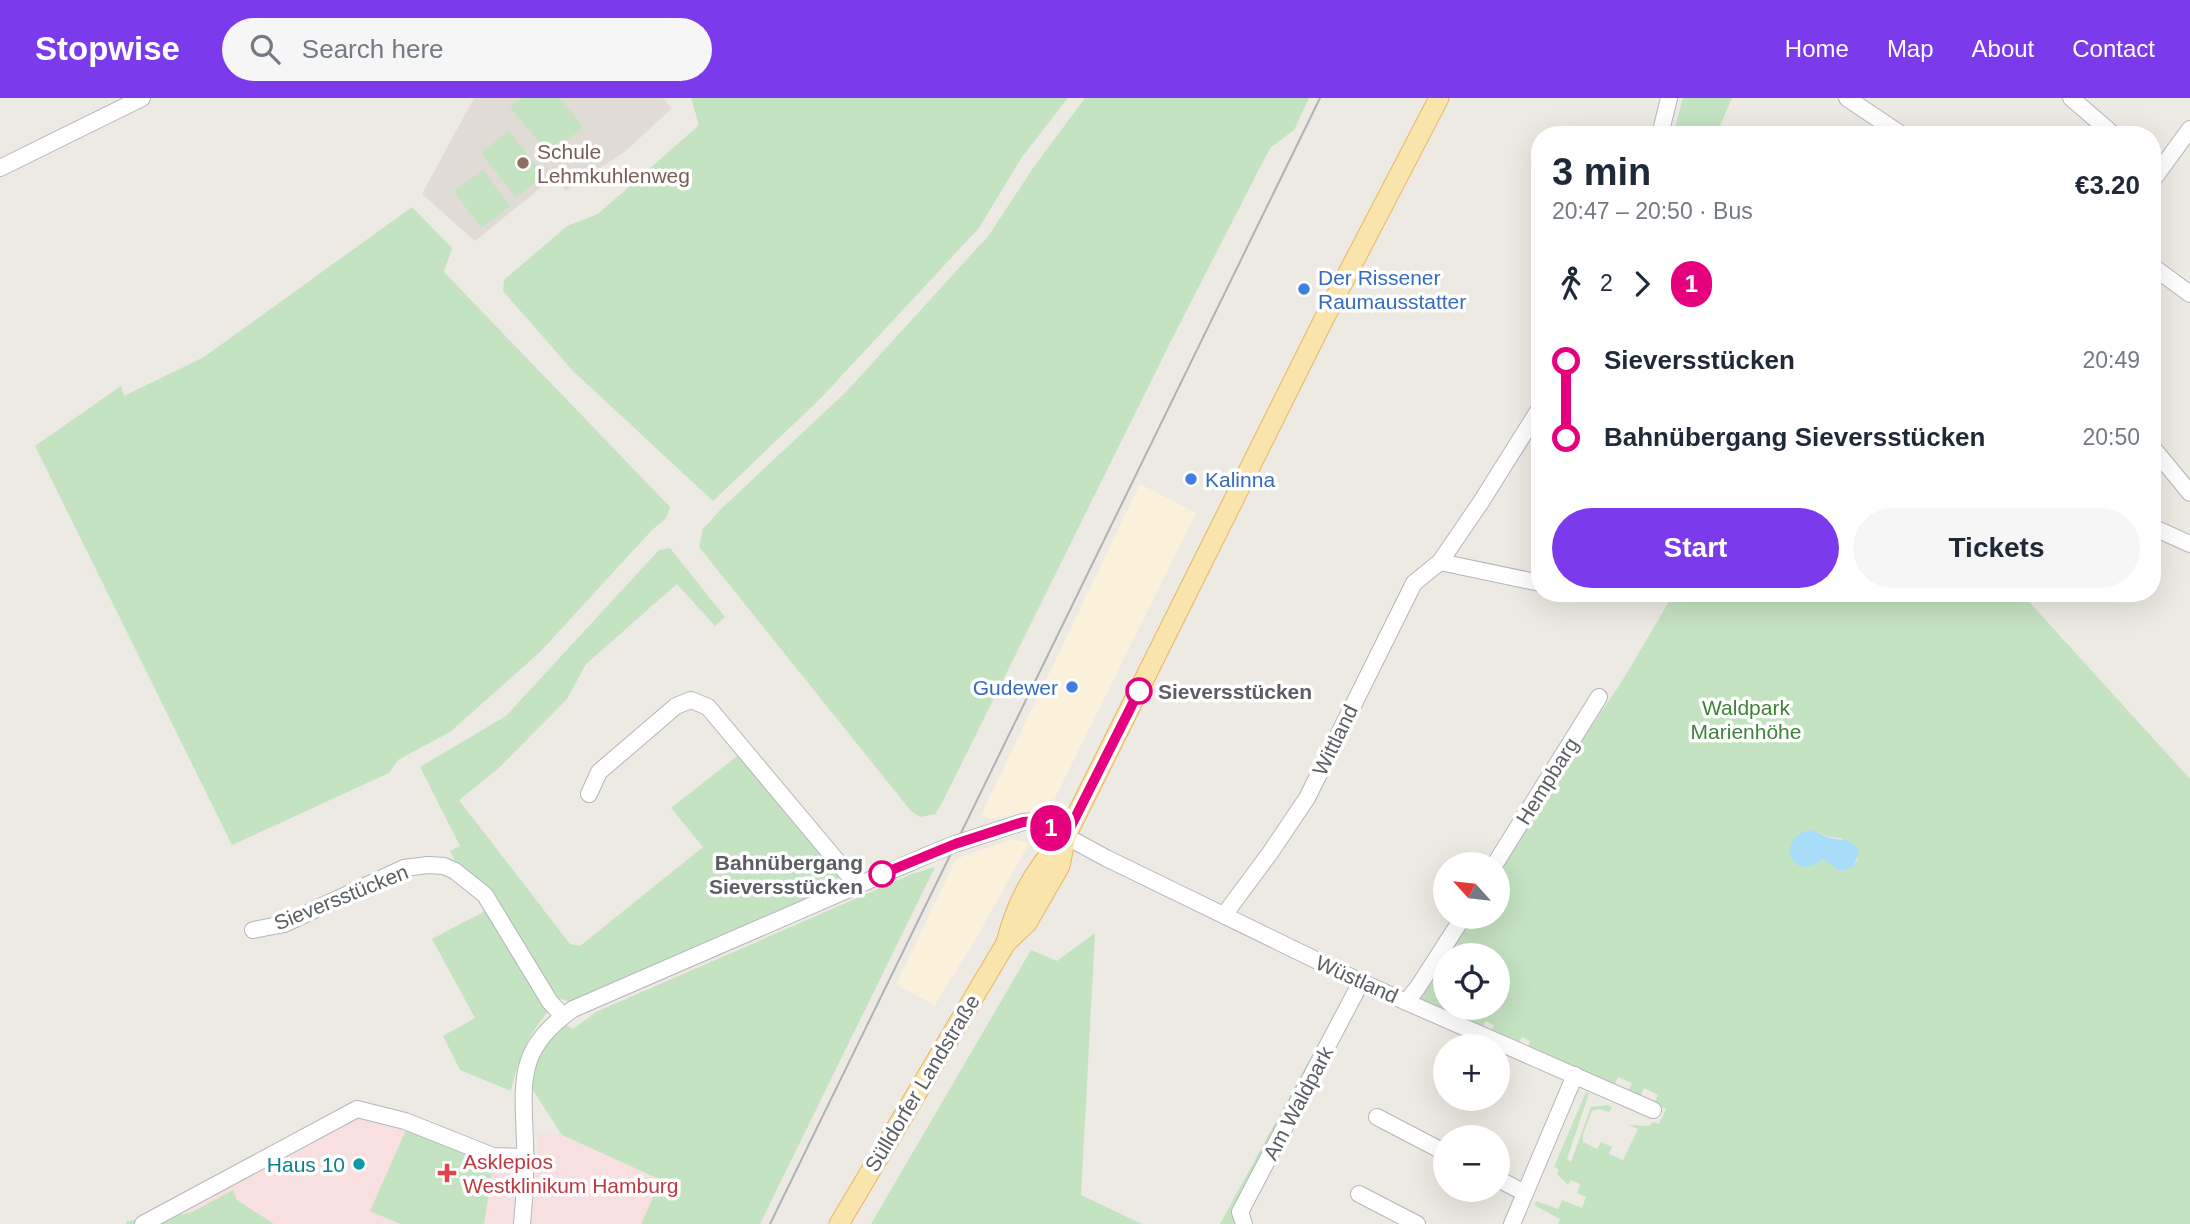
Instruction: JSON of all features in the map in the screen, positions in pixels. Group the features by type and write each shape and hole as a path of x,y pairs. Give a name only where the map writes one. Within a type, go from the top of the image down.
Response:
{"main road":[{"name":"Sülldorfer Landstraße","path":"839,1224 1006,943 1013,913 1044,858 1066,836 1324,319 1439,98"}],"street":[{"path":"0,167 142,98"},
{"path":"1662,126 1669,98"},
{"path":"1847,98 1889,126"},
{"path":"2071,98 2104,126"},
{"path":"2161,166 2190,129"},
{"path":"2161,273 2190,294"},
{"name":"Wittland","path":"1224,915 1307,798 1414,583 1440,562 1531,422"},
{"path":"2161,458 2190,493"},
{"path":"2161,531 2190,544"},
{"path":"1440,562 1531,581"},
{"name":"Hempbarg","path":"1503,852 1599,697"},
{"path":"589,794 599,772 676,706 691,699 708,707 857,885"},
{"path":"522,1224 526,1188 522,1092 525,1073 535,1046 563,1016 585,1003 955,844 1023,822 1038,821 1066,836"},
{"name":"Wüstland","path":"1066,836 1361,982 1653,1110"},
{"name":"Sieversstücken","path":"253,930 285,924 404,868 444,866 455,871 485,895 550,1002 563,1016"},
{"path":"1406,1002 1454,929"},
{"name":"Am Waldpark","path":"1244,1224 1240,1212 1361,982"},
{"path":"1512,1224 1575,1075"},
{"path":"143,1224 357,1109 405,1121 493,1156 526,1157"},
{"path":"1377,1118 1433,1146"},
{"path":"1510,1185 1525,1193"},
{"path":"1359,1194 1417,1224"}],"shaded area":[{"name":"Schule Lehmkuhlenweg","path":"474,98 663,98 672,108 627,150 566,191 554,177 475,241 422,194"},
{"path":"1140,484 1196,513 1055,798 1031,811 989,819 981,815"},
{"path":"1012,839 1029,843 935,1005 896,985 956,859"},
{"name":"Asklepios Westklinikum Hamburg","path":"355,1110 493,1166 537,1162 538,1133 562,1135 661,1180 641,1224 167,1224 320,1128"}],"green space":[{"path":"521,98 560,98 583,127 550,155 510,107"},
{"path":"691,98 1068,98 1022,157 979,228 820,399 713,501 573,371 503,291 504,280 567,226 598,214 699,125"},
{"path":"1085,98 1309,98 1294,130 1270,148 1172,339 942,803 935,814 920,817 911,811 699,547 703,529 846,392 989,235 1033,168"},
{"path":"1683,98 1732,98 1720,126 1675,126"},
{"path":"509,131 544,176 516,197 481,153"},
{"path":"483,170 510,206 481,228 454,191"},
{"path":"412,207 452,248 444,272 670,507 666,518 540,652 450,732 398,760 389,773 232,845 35,446 121,386 124,396 204,357"},
{"path":"670,548 725,617 715,626 677,584 586,664 567,699 498,769 459,800 570,944 580,946 703,847 671,808 740,754 842,876 805,901 572,1002 556,998 457,865 450,851 460,846 420,767 506,716 659,550"},
{"name":"Waldpark Marienhöhe","path":"1669,602 2029,602 2190,779 2190,1224 1558,1224 1560,1219 1534,1205 1536,1201 1558,1209 1562,1200 1582,1208 1586,1197 1577,1193 1580,1184 1571,1180 1568,1185 1557,1174 1559,1169 1554,1167 1586,1092 1589,1093 1567,1159 1571,1162 1591,1107 1612,1107 1609,1112 1599,1109 1592,1111 1583,1134 1583,1142 1597,1149 1601,1142 1612,1147 1609,1154 1623,1160 1638,1129 1629,1125 1649,1126 1653,1122 1659,1124 1666,1109 1654,1103 1658,1095 1644,1088 1640,1097 1628,1092 1632,1083 1618,1077 1614,1086 1527,1049 1530,1041 1522,1037 1518,1045 1510,1042 1510,1034 1490,1033 1494,1025 1486,1021 1481,1030 1459,1020 1510,1020 1510,943 1452,943 1461,929 1510,929 1510,852 1552,784 1621,683","holes":["1804,831 1842,838 1858,858 1854,867 1840,871 1825,859 1819,861"]},
{"path":"935,867 760,1224 641,1224 661,1180 562,1135 530,1086 537,1056 563,1023 573,1029 596,1012 912,874"},
{"path":"487,910 548,1012 524,1049 511,1091 460,1070 443,1036 475,1018 432,939"},
{"path":"1095,933 1081,1195 1142,1224 871,1224 1031,950 1057,961"},
{"name":"Waldpark Marienhöhe","path":"1433,973 1433,1009 1415,1001"},
{"path":"1348,989 1236,1224 1220,1224"},
{"path":"406,1130 493,1166 484,1224 400,1224 370,1211"},
{"path":"233,1190 237,1200 274,1224 126,1224 127,1221 190,1213"}],"water":[{"path":"1809,830 1856,846 1859,851 1854,867 1840,871 1823,859 1812,866 1803,867 1796,863 1791,857 1792,842"}],"tram line":[{"path":"770,1224 1320,98"}],"bus line":[{"name":"1","path":"882,874 955,844 1023,822 1038,821 1066,836 1139,691"}],"place":[{"name":"Schule Lehmkuhlenweg","path":"523,163"},
{"name":"Der Rissener Raumausstatter","path":"1304,289"},
{"name":"Kalinna","path":"1191,479"},
{"name":"Gudewer","path":"1072,687"},
{"name":"Sieversstücken","path":"1139,691"},
{"name":"Bahnübergang Sieversstücken","path":"882,874"},
{"name":"Haus 10","path":"359,1164"},
{"name":"Asklepios Westklinikum Hamburg","path":"447,1173"}]}
